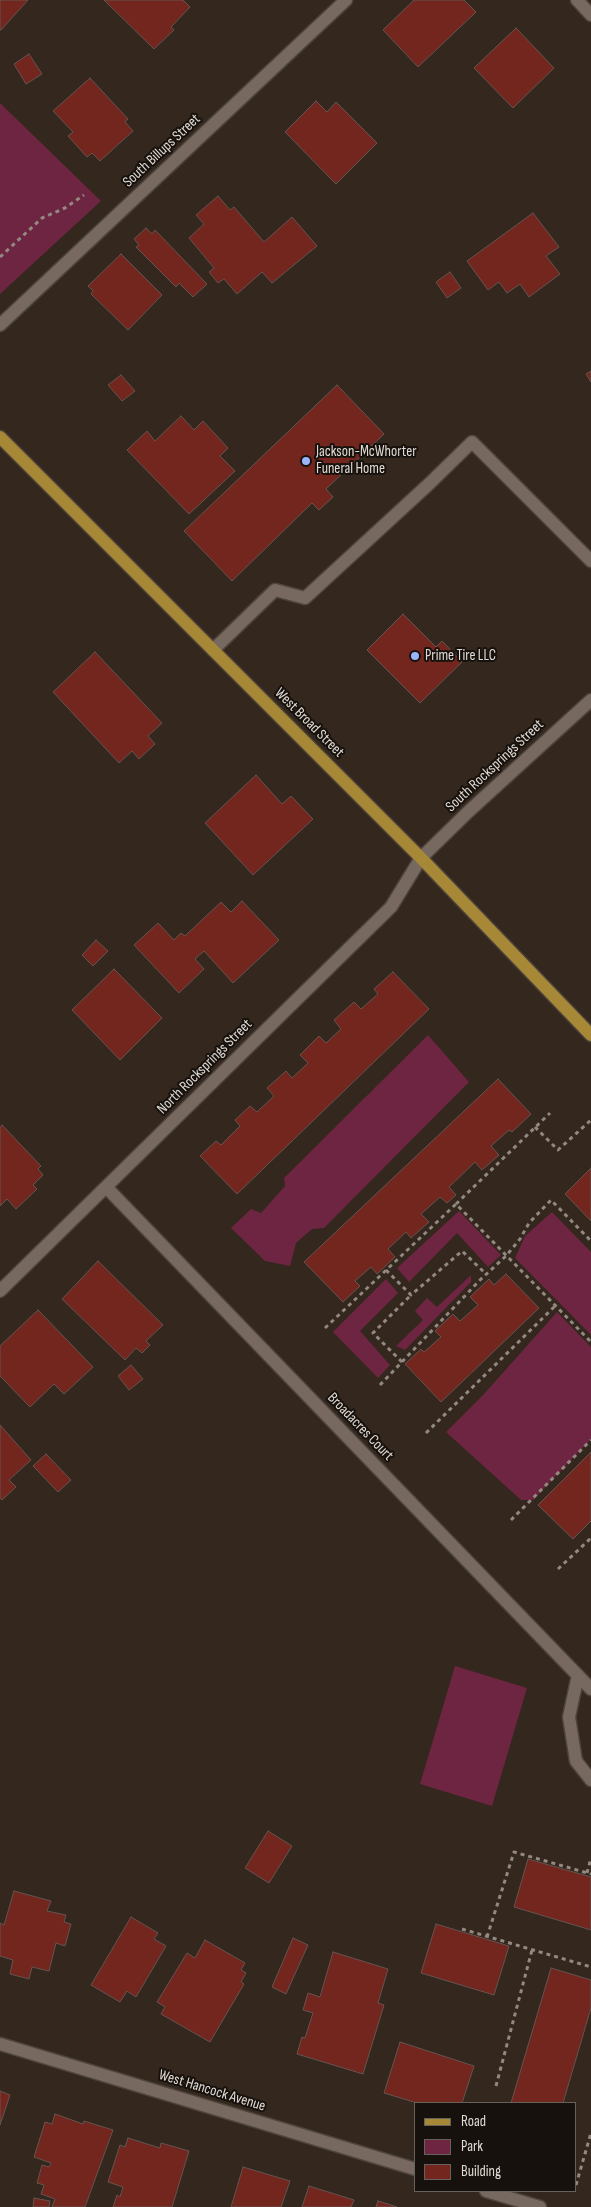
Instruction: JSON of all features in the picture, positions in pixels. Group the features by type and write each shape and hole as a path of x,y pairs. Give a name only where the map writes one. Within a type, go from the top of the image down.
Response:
{"main road":[{"name":"West Broad Street","path":"0,437 421,858 591,1035"}],"street":[{"name":"South Billups Street","path":"0,325 346,0"},
{"path":"577,0 591,14"},
{"path":"213,650 275,590 305,598 472,442 591,561"},
{"name":"South Rocksprings Street","path":"421,858 468,812 591,700"},
{"name":"North Rocksprings Street","path":"0,1291 391,907 421,858"},
{"name":"Broadacres Court","path":"106,1187 591,1689"},
{"path":"578,1675 569,1717 576,1762 591,1780"},
{"name":"West Hancock Avenue","path":"0,2044 414,2169"},
{"path":"489,2192 540,2207"}],"path":[{"path":"0,256 42,218 65,208 84,195"},
{"path":"325,1328 550,1114"},
{"path":"535,1127 558,1150 591,1120"},
{"path":"380,1385 486,1274 506,1256 520,1239 529,1223 551,1200 591,1241"},
{"path":"456,1204 591,1342"},
{"path":"402,1362 373,1333 462,1251 486,1274"},
{"path":"386,1270 411,1296"},
{"path":"426,1433 555,1306"},
{"path":"511,1520 591,1440"},
{"path":"558,1569 591,1538"},
{"path":"487,1937 514,1852 589,1874 591,1858"},
{"path":"462,1930 591,1967"},
{"path":"496,2086 532,1950"},
{"path":"576,2185 591,2133"}],"green space":[{"path":"0,103 101,201 0,294"},
{"path":"428,1035 469,1082 324,1228 312,1229 296,1243 290,1266 265,1261 231,1228 251,1209 261,1213 285,1186 284,1178"},
{"path":"459,1211 501,1255 488,1267 457,1233 409,1282 397,1268"},
{"path":"552,1212 591,1252 591,1335 515,1258 525,1236"},
{"path":"471,1275 471,1282 405,1350 396,1346 423,1320 415,1311 427,1298 437,1307"},
{"path":"386,1279 398,1293 360,1331 390,1365 378,1378 333,1332"},
{"path":"557,1312 591,1347 591,1439 533,1500 521,1500 446,1432 484,1394"},
{"path":"455,1666 527,1688 492,1806 420,1784"}],"building":[{"path":"0,0 28,0 1,30 0,30"},
{"path":"104,0 183,0 190,7 171,27 174,30 154,49"},
{"path":"414,0 464,0 476,12 418,67 383,30"},
{"path":"516,28 554,68 513,108 474,68"},
{"path":"29,54 42,74 26,84 14,64"},
{"path":"90,78 128,119 125,122 133,131 100,161 92,153 87,157 68,136 73,132 53,111"},
{"path":"316,101 327,112 336,102 377,143 336,184 285,132"},
{"path":"218,196 230,210 234,207 264,242 292,217 317,246 272,283 262,272 237,294 224,279 218,283 209,272 214,268 189,238 204,224 196,215"},
{"path":"533,213 559,247 546,256 560,274 529,297 520,284 507,293 499,282 488,290 467,261"},
{"path":"146,228 152,234 155,230 207,284 193,297 179,283 176,287 136,247 139,245 134,239"},
{"path":"121,254 162,295 128,330 91,294 93,291 88,286"},
{"path":"450,272 461,288 447,298 436,282"},
{"path":"591,371 591,382 586,374"},
{"path":"121,375 135,391 122,401 108,385"},
{"name":"Jackson-McWhorter Funeral Home","path":"337,385 384,434 326,489 333,497 319,510 312,503 232,581 184,531"},
{"path":"181,416 194,430 203,421 228,448 220,456 235,471 189,514 127,450 147,431 155,441"},
{"name":"Prime Tire LLC","path":"403,614 436,647 442,641 462,662 420,703 367,650"},
{"path":"95,652 162,723 148,736 155,744 139,759 132,751 119,763 53,692"},
{"path":"256,775 282,804 291,796 313,819 253,875 205,823"},
{"path":"242,901 279,940 233,983 204,951 195,959 204,969 179,993 134,945 158,923 174,940 181,933 185,936 221,902 231,912"},
{"path":"96,940 108,951 93,966 82,955"},
{"path":"114,969 162,1018 120,1060 72,1010"},
{"path":"393,972 429,1009 237,1194 200,1156 216,1141 221,1145 240,1126 235,1120 250,1106 257,1112 274,1096 267,1088 286,1071 292,1078 308,1063 300,1055 319,1036 326,1043 341,1029 334,1020 354,1002 361,1009 378,994 374,989"},
{"path":"498,1079 531,1114 512,1132 509,1130 491,1146 499,1155 482,1170 475,1162 449,1187 456,1195 447,1203 440,1197 421,1214 429,1222 411,1238 406,1232 388,1249 395,1257 377,1274 371,1267 355,1281 360,1286 343,1302 304,1262"},
{"path":"2,1125 41,1166 38,1169 43,1175 33,1185 37,1189 16,1209 7,1199 0,1206 0,1128"},
{"path":"591,1168 591,1221 565,1194"},
{"path":"98,1261 163,1325 146,1341 150,1345 142,1353 136,1348 125,1360 62,1299"},
{"path":"506,1274 539,1308 441,1402 405,1364 421,1349 424,1352 441,1337 435,1331 453,1314 460,1321 478,1305 470,1297 489,1279 494,1285"},
{"path":"38,1310 93,1367 64,1394 54,1384 30,1407 0,1376 0,1346"},
{"path":"131,1365 143,1379 129,1390 118,1376"},
{"path":"0,1425 31,1460 9,1480 16,1487 2,1500 0,1498"},
{"path":"591,1452 591,1521 573,1539 538,1505"},
{"path":"46,1454 71,1480 58,1492 33,1466"},
{"path":"268,1831 292,1846 269,1883 245,1868"},
{"path":"528,1859 591,1877 591,1930 514,1907"},
{"path":"14,1891 51,1901 47,1911 66,1915 64,1922 71,1924 65,1946 56,1943 49,1971 32,1967 29,1979 10,1974 13,1960 0,1956 0,1923 4,1925"},
{"path":"131,1917 158,1933 154,1939 166,1946 136,1997 127,1991 120,2002 91,1985"},
{"path":"436,1924 509,1946 494,1995 421,1973"},
{"path":"293,1938 308,1945 286,1994 272,1987"},
{"path":"205,1940 245,1963 241,1970 246,1973 241,1982 244,1984 210,2042 161,2014 165,2007 157,2002 187,1953 195,1958"},
{"path":"333,1952 388,1969 378,2003 384,2005 363,2074 297,2054 302,2037 305,2038 313,2013 303,2010 308,1993 320,1997"},
{"path":"551,1968 591,1980 591,2008 563,2102 511,2102"},
{"path":"400,2042 474,2066 462,2102 414,2102 384,2093"},
{"path":"0,2091 10,2095 0,2125"},
{"path":"55,2114 83,2124 84,2121 113,2130 85,2207 52,2207 55,2199 41,2194 44,2185 37,2183 42,2165 49,2167 51,2163 34,2157 45,2122 52,2124"},
{"path":"128,2138 160,2148 161,2143 189,2151 172,2207 113,2207 117,2195 120,2197 123,2187 108,2182 120,2145 125,2147"},
{"path":"243,2167 290,2181 281,2207 231,2207"},
{"path":"309,2186 354,2200 351,2207 302,2207"},
{"path":"34,2198 50,2201 49,2207 33,2207"},
{"path":"378,2201 388,2204 397,2207 376,2207"}],"place":[{"name":"Jackson-McWhorter Funeral Home","path":"306,461"},
{"name":"Prime Tire LLC","path":"415,656"}]}
